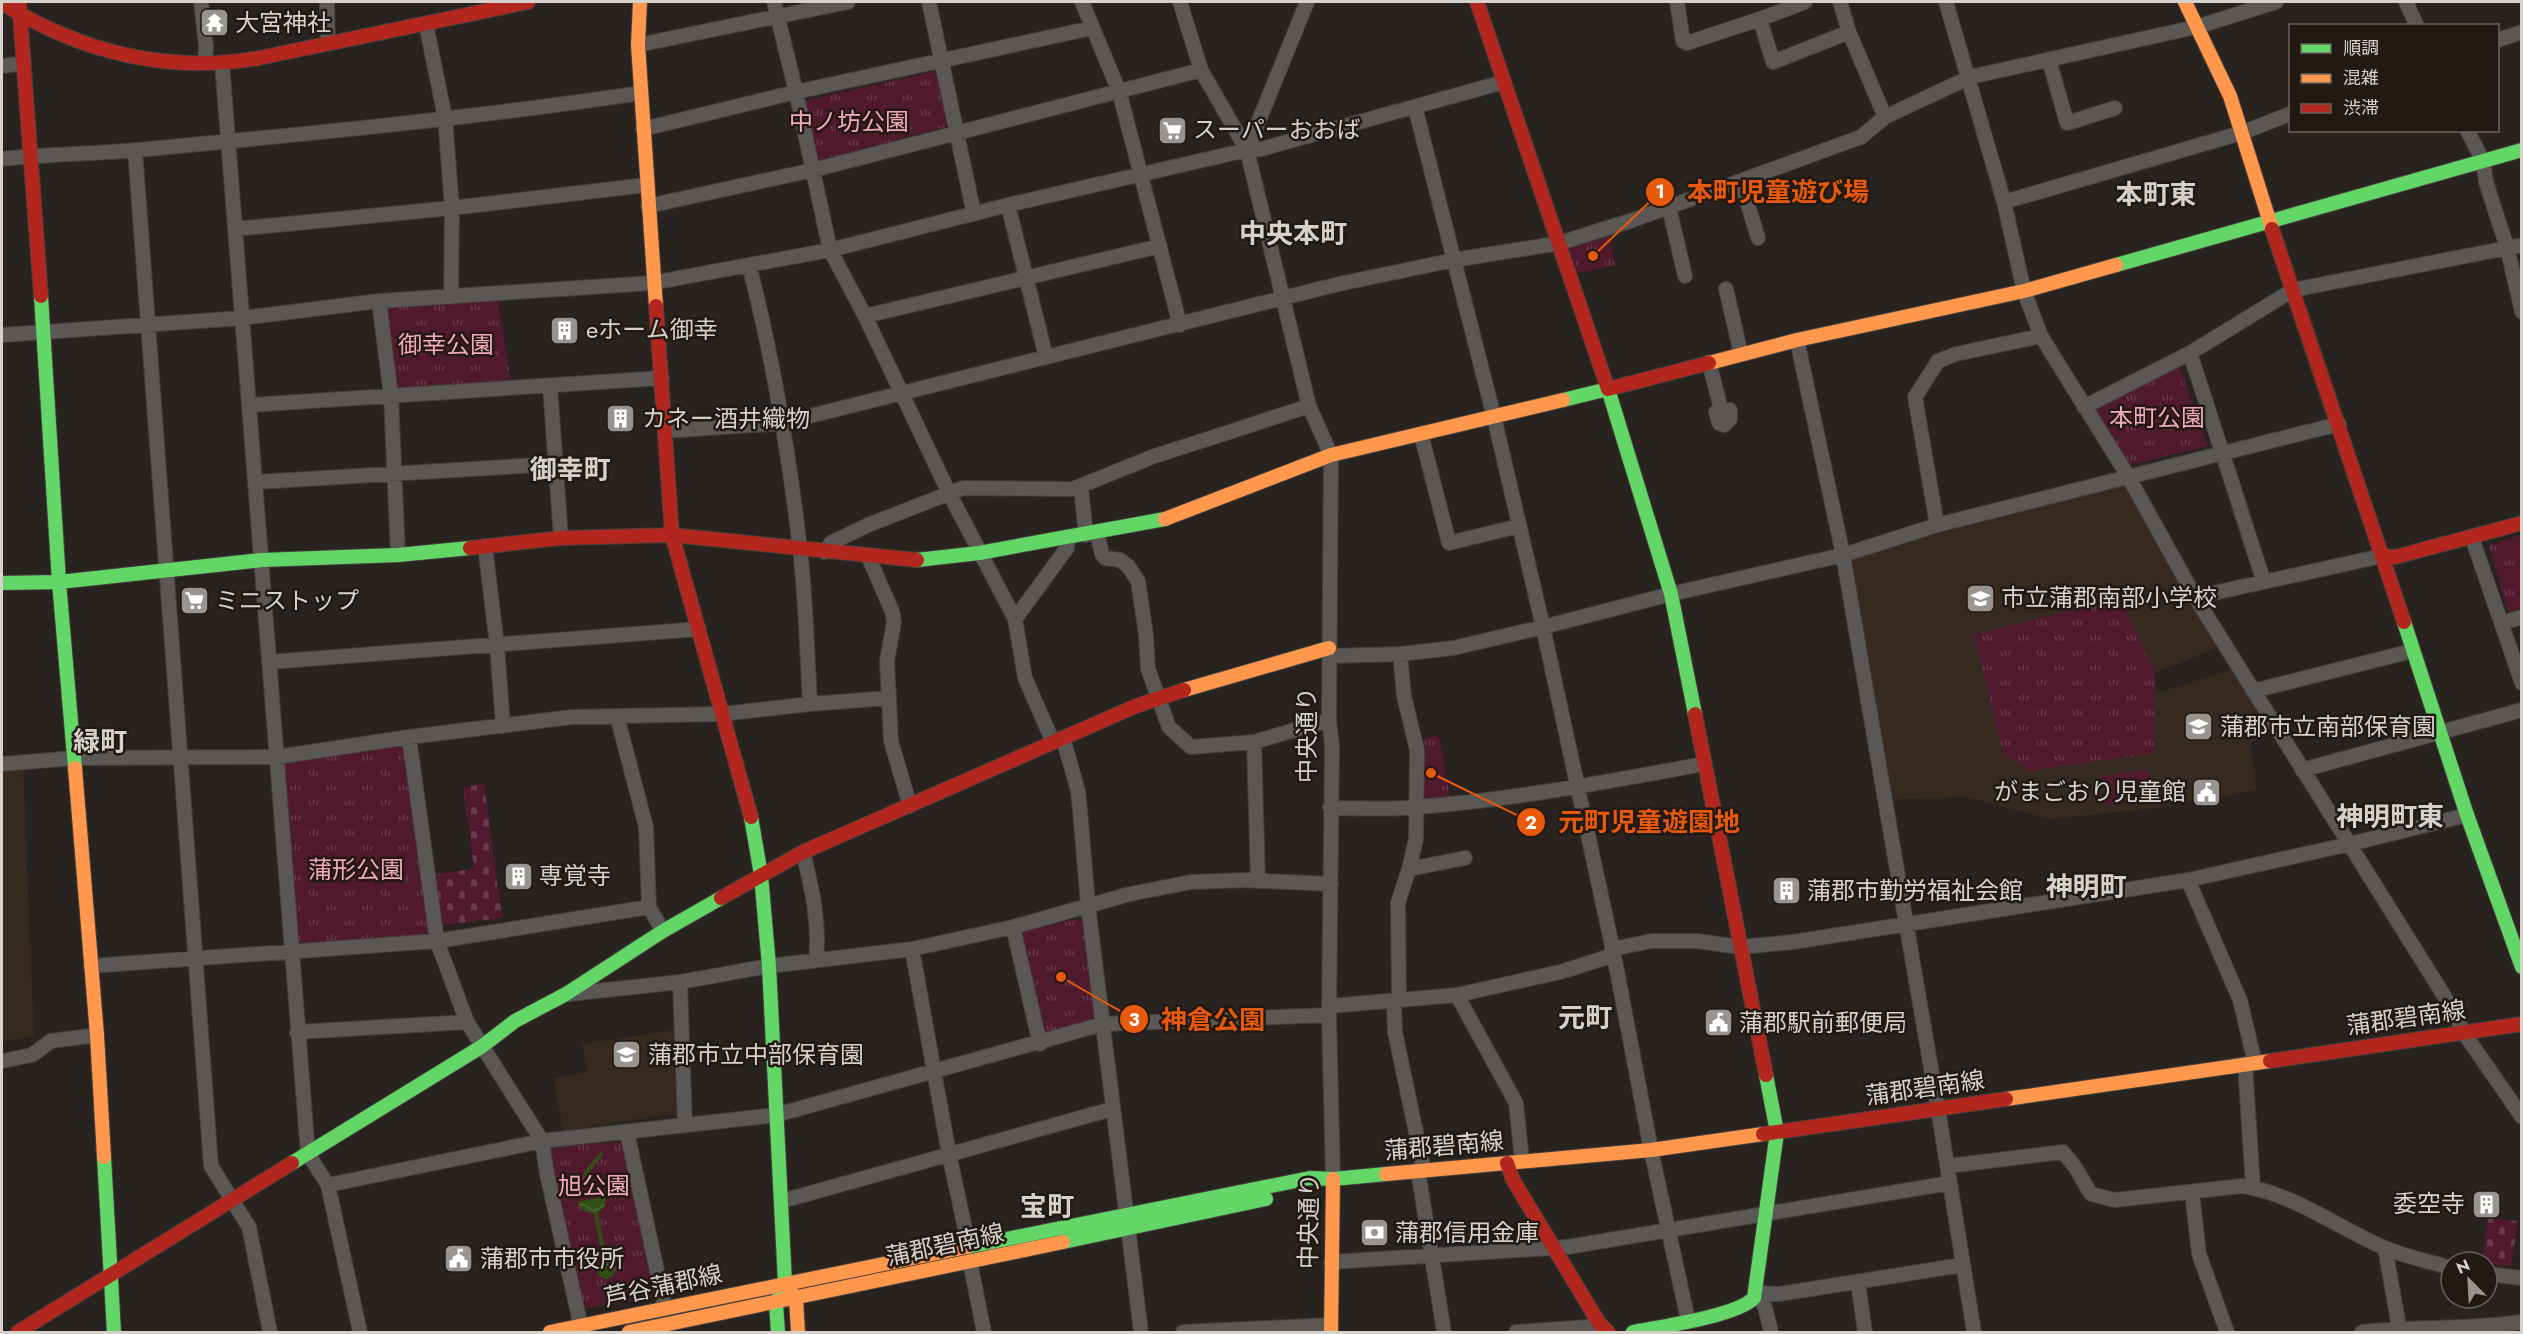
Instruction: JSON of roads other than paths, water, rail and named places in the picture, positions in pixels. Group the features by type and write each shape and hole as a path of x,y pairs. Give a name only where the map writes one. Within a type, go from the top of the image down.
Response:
{"street":[{"path":"19,2 44,333 59,582 97,1035 114,1332"},
{"path":"201,2 206,46 205,63"},
{"path":"327,2 328,43"},
{"path":"2,3 19,16 73,41 111,54 174,64 222,63 528,2"},
{"path":"640,2 638,45 646,185 672,536 748,802 761,874 769,966 782,1201 785,1283 776,1304 778,1332"},
{"path":"638,45 776,8 848,2"},
{"path":"929,2 974,214"},
{"path":"1082,2 1119,91 1180,325"},
{"name":"中央通り","path":"1180,2 1200,70 1246,150 1309,406 1331,455 1329,652 1329,720 1332,746 1329,1011 1333,1179 1331,1329"},
{"path":"1246,150 1307,2"},
{"path":"1477,2 1608,389 1671,594 1777,1132 1756,1293 1752,1302 1741,1307 1633,1332"},
{"path":"1677,2 1683,41 1687,43 1760,20 1805,2"},
{"path":"1840,2 1849,32 1885,117"},
{"path":"1946,2 1970,77 2004,202 2024,291 2042,336 2128,476 2196,597 2253,691 2453,1010 2464,1033 2522,1117"},
{"path":"2185,2 2215,61 2241,133 2467,815 2522,967"},
{"path":"665,431 782,423 1403,270 1560,243 1741,182 1861,137 1885,117 1970,77 2196,27 2276,2"},
{"path":"2406,2 2416,24"},
{"path":"776,8 830,250 865,316 949,494 1015,620 1025,678 1058,740 1078,791 1088,905 1141,1332"},
{"path":"1760,20 1773,62 1849,32"},
{"path":"426,24 445,118 452,208 451,297"},
{"path":"643,129 796,92 1092,28"},
{"path":"2499,40 2522,32"},
{"path":"2049,60 2067,123 2115,108"},
{"path":"2,66 24,63"},
{"path":"222,63 308,1154 328,1185 360,1332"},
{"path":"648,206 813,170 1200,70"},
{"path":"2,335 242,318 379,301 652,283 830,250 1008,205 1246,150 1261,149 1504,82"},
{"path":"2,159 31,155 135,150 533,110 641,93"},
{"path":"1416,107 1494,417 1543,627 1613,952 1667,1231 1693,1319 1700,1332"},
{"path":"2004,202 2241,133 2289,114"},
{"path":"2468,132 2483,161 2486,182 2507,247 2522,312"},
{"path":"135,150 211,1166 249,1227 270,1332"},
{"path":"2,583 59,582 262,560 398,555 561,538 672,536 909,561 979,553 1092,534 1184,513 1331,455 1608,389 1797,339 2024,291 2522,150"},
{"path":"1741,182 1758,238"},
{"path":"235,230 646,185"},
{"path":"1008,205 1046,357"},
{"path":"1670,207 1685,276"},
{"path":"2085,407 2190,353 2293,290 2522,245"},
{"path":"865,316 1160,246"},
{"path":"749,265 761,312 782,423 800,549 810,704"},
{"path":"1726,288 1741,354"},
{"path":"379,301 391,396 398,555"},
{"path":"1937,525 1915,397 1938,361 1956,354 2042,336"},
{"path":"1797,339 1843,555 1948,1166 1974,1332"},
{"path":"2190,353 2224,452 2264,582"},
{"path":"1710,362 1721,409"},
{"path":"249,405 662,378"},
{"path":"550,386 561,538"},
{"path":"825,552 831,543 868,525 963,488 1073,489 1162,453 1309,406"},
{"path":"18,1332 482,1047 514,1021 566,994 663,931 761,874 803,852 1157,699 1329,652 1400,654 1453,648 1671,594 1843,555 1937,525 2339,424"},
{"path":"1421,434 1449,543 1519,526"},
{"path":"256,482 555,464"},
{"path":"1081,487 1092,534 1102,554 1105,558 1120,560 1128,566 1138,581 1146,634 1148,669 1169,727 1191,747 1254,742 1329,720"},
{"path":"2196,597 2382,556 2395,557 2522,523"},
{"path":"1015,620 1067,548 1068,538"},
{"path":"2472,538 2522,684"},
{"path":"485,546 497,646 503,726"},
{"path":"868,556 892,612 894,622 887,662 891,741 910,806"},
{"path":"2502,623 2522,617"},
{"path":"269,662 699,629"},
{"path":"2253,691 2412,651"},
{"path":"1400,654 1404,696 1417,750 1416,839 1398,903 1395,1032 1421,1171 1444,1332"},
{"path":"2,764 75,758 277,757 409,737 572,717 722,714 889,698"},
{"path":"2302,770 2522,710"},
{"path":"617,716 646,827 649,907 663,931"},
{"path":"409,737 437,941 467,1022 542,1141 547,1174 581,1327"},
{"path":"1254,742 1258,880"},
{"path":"1330,808 1415,808 1577,786 1704,764"},
{"path":"328,1185 542,1141 776,1115 1040,1044 1104,1024 1329,1011 1397,1000 1457,995 1560,972 1613,952 1652,941 1697,941 1740,947 1793,942 1906,925 2188,880 2467,815"},
{"path":"803,852 817,912 819,934 816,960"},
{"path":"1409,869 1465,858"},
{"path":"566,994 680,982 769,966 912,949 1013,927 1130,894 1191,882 1258,880 1330,884"},
{"path":"2188,880 2240,1000 2250,1064 2253,1187"},
{"path":"91,966 437,941 649,907"},
{"path":"1013,927 1040,1044"},
{"path":"912,949 949,1154 969,1247"},
{"path":"680,982 685,1125"},
{"path":"1457,995 1515,1103 1522,1161"},
{"path":"297,1032 467,1022"},
{"name":"蒲郡碧南線","path":"785,1283 1310,1178 1333,1179 1651,1150 2522,1023"},
{"path":"2,1061 32,1055 51,1041 97,1035"},
{"path":"782,1201 1112,1110"},
{"path":"627,1132 666,1308"},
{"path":"1948,1166 2062,1152 2075,1167 2091,1194 2115,1200 2242,1186 2253,1187 2283,1198 2385,1248 2439,1264"},
{"path":"1507,1163 1513,1180 1603,1328"},
{"name":"蒲郡碧南線","path":"776,1304 1311,1189 1333,1179"},
{"path":"1331,1262 1554,1248 1950,1183"},
{"path":"2192,1192 2199,1254 2227,1332"},
{"path":"2385,1248 2400,1330"},
{"path":"970,1262 984,1332"},
{"path":"1756,1293 1779,1294 1962,1265"},
{"path":"2499,1275 2522,1278"},
{"path":"785,1283 796,1299 798,1332"},
{"name":"芦谷蒲郡線","path":"550,1332 785,1283"},
{"path":"1858,1283 1865,1332"},
{"path":"1756,1293 1765,1306 1771,1332"},
{"name":"芦谷蒲郡線","path":"629,1332 776,1304"},
{"path":"2362,1332 2522,1323"},
{"path":"1516,1332 1603,1328"},
{"path":"1183,1332 1331,1329"}],"water":[{"path":"606,1196 604,1208 596,1214 583,1211 577,1202"},
{"path":"602,1261 610,1261 615,1266 613,1277 602,1279 597,1274 597,1266"}],"waterway":[{"path":"589,1181 586,1173 601,1154"},
{"path":"596,1214 605,1261"}],"place":[{"name":"大宮神社","path":"214,23"},
{"name":"スーパーおおば","path":"1172,130"},
{"name":"本町児童遊び場","path":"1593,256"},
{"name":"eホーム御幸","path":"565,330"},
{"name":"カネー酒井織物","path":"621,419"},
{"name":"市立蒲郡南部小学校","path":"1980,598"},
{"name":"ミニストップ","path":"194,601"},
{"name":"蒲郡市立南部保育園","path":"2199,727"},
{"name":"元町児童遊園地","path":"1431,773"},
{"name":"がまごおり児童館","path":"2207,792"},
{"name":"専覚寺","path":"518,876"},
{"name":"蒲郡市勤労福祉会館","path":"1786,891"},
{"name":"神倉公園","path":"1061,977"},
{"name":"蒲郡駅前郵便局","path":"1718,1023"},
{"name":"蒲郡市立中部保育園","path":"627,1055"},
{"name":"委空寺","path":"2486,1204"},
{"name":"蒲郡信用金庫","path":"1374,1233"},
{"name":"蒲郡市市役所","path":"459,1259"}],"district":[{"name":"本町東","path":"2156,195"},
{"name":"中央本町","path":"1293,234"},
{"name":"御幸町","path":"570,470"},
{"name":"緑町","path":"100,742"},
{"name":"神明町東","path":"2390,817"},
{"name":"神明町","path":"2086,887"},
{"name":"元町","path":"1585,1018"},
{"name":"宝町","path":"1047,1207"}],"park label":[{"name":"中ノ坊公園","path":"849,122"},
{"name":"御幸公園","path":"446,345"},
{"name":"本町公園","path":"2157,418"},
{"name":"蒲形公園","path":"356,870"},
{"name":"旭公園","path":"594,1186"}]}
